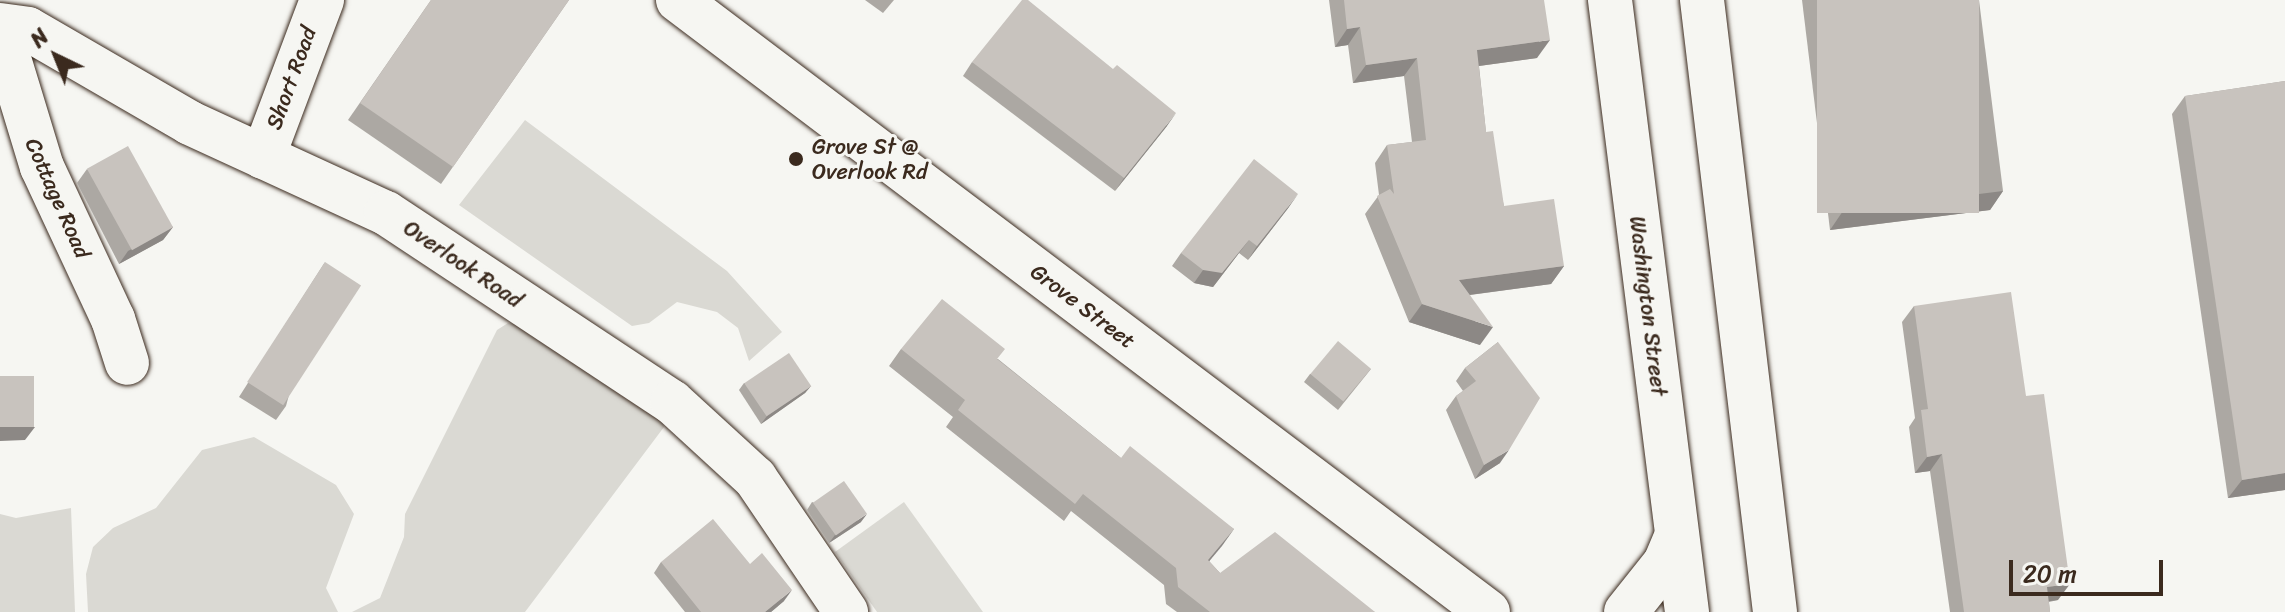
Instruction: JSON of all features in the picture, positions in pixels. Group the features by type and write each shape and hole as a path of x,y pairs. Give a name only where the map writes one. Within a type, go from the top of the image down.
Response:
{"main road":[{"name":"Short Road","path":"263,157 322,0"},
{"name":"Grove Street","path":"678,0 1488,612"},
{"name":"Washington Street","path":"1610,0 1687,612"},
{"path":"1702,0 1775,612"},
{"name":"Overlook Road","path":"0,27 28,29 190,123 386,213 672,402 755,478 846,612"},
{"name":"Cottage Road","path":"0,27 42,167 113,319 127,363"},
{"path":"1626,612 1665,563 1677,535"}],"shaded area":[{"path":"525,120 727,271 782,332 749,361 738,328 717,312 677,302 649,323 632,326 459,205"},
{"path":"508,323 531,326 661,412 664,427 525,612 352,612 380,598 404,537 405,514 497,330"},
{"path":"254,437 336,485 354,514 326,588 338,612 88,612 86,574 93,547 113,528 156,508 202,450"},
{"path":"904,502 983,612 877,612 835,552"},
{"path":"71,508 75,612 0,612 0,514 16,518"}],"building":[{"path":"431,0 569,0 453,167 360,103"},
{"path":"1022,0 1028,0 1113,69 1117,65 1176,113 1124,178 972,62"},
{"path":"1344,0 1544,0 1550,40 1477,50 1486,132 1493,131 1504,206 1554,199 1564,266 1459,280 1493,327 1422,304 1377,196 1390,189 1394,194 1387,145 1426,140 1417,58 1366,65 1360,27 1347,29"},
{"path":"1817,0 1979,0 1979,213 1817,213"},
{"path":"2285,81 2285,473 2242,480 2185,96"},
{"path":"128,146 173,227 132,250 87,169"},
{"path":"1254,159 1298,194 1257,246 1249,240 1222,273 1203,270 1181,253"},
{"path":"325,262 361,285 283,405 247,382"},
{"path":"2011,292 2026,396 2044,394 2070,584 2047,587 2050,612 1964,612 1942,454 1927,457 1921,410 1928,409 1914,306"},
{"path":"942,299 1005,349 997,359 1121,458 1130,446 1234,529 1208,560 1220,573 1275,532 1375,612 1210,612 1178,587 1176,568 1083,494 1075,504 958,410 965,400 901,349"},
{"path":"1338,341 1371,369 1343,402 1310,374"},
{"path":"1498,342 1540,398 1509,450 1484,465 1456,396 1476,381 1465,368"},
{"path":"789,353 811,386 767,416 744,383"},
{"path":"0,376 34,376 34,427 0,427"},
{"path":"844,481 867,514 836,536 813,503"},
{"path":"713,519 750,564 762,553 792,590 765,612 701,612 661,562"}],"place":[{"name":"Grove St @ Overlook Rd","path":"796,159"}]}
